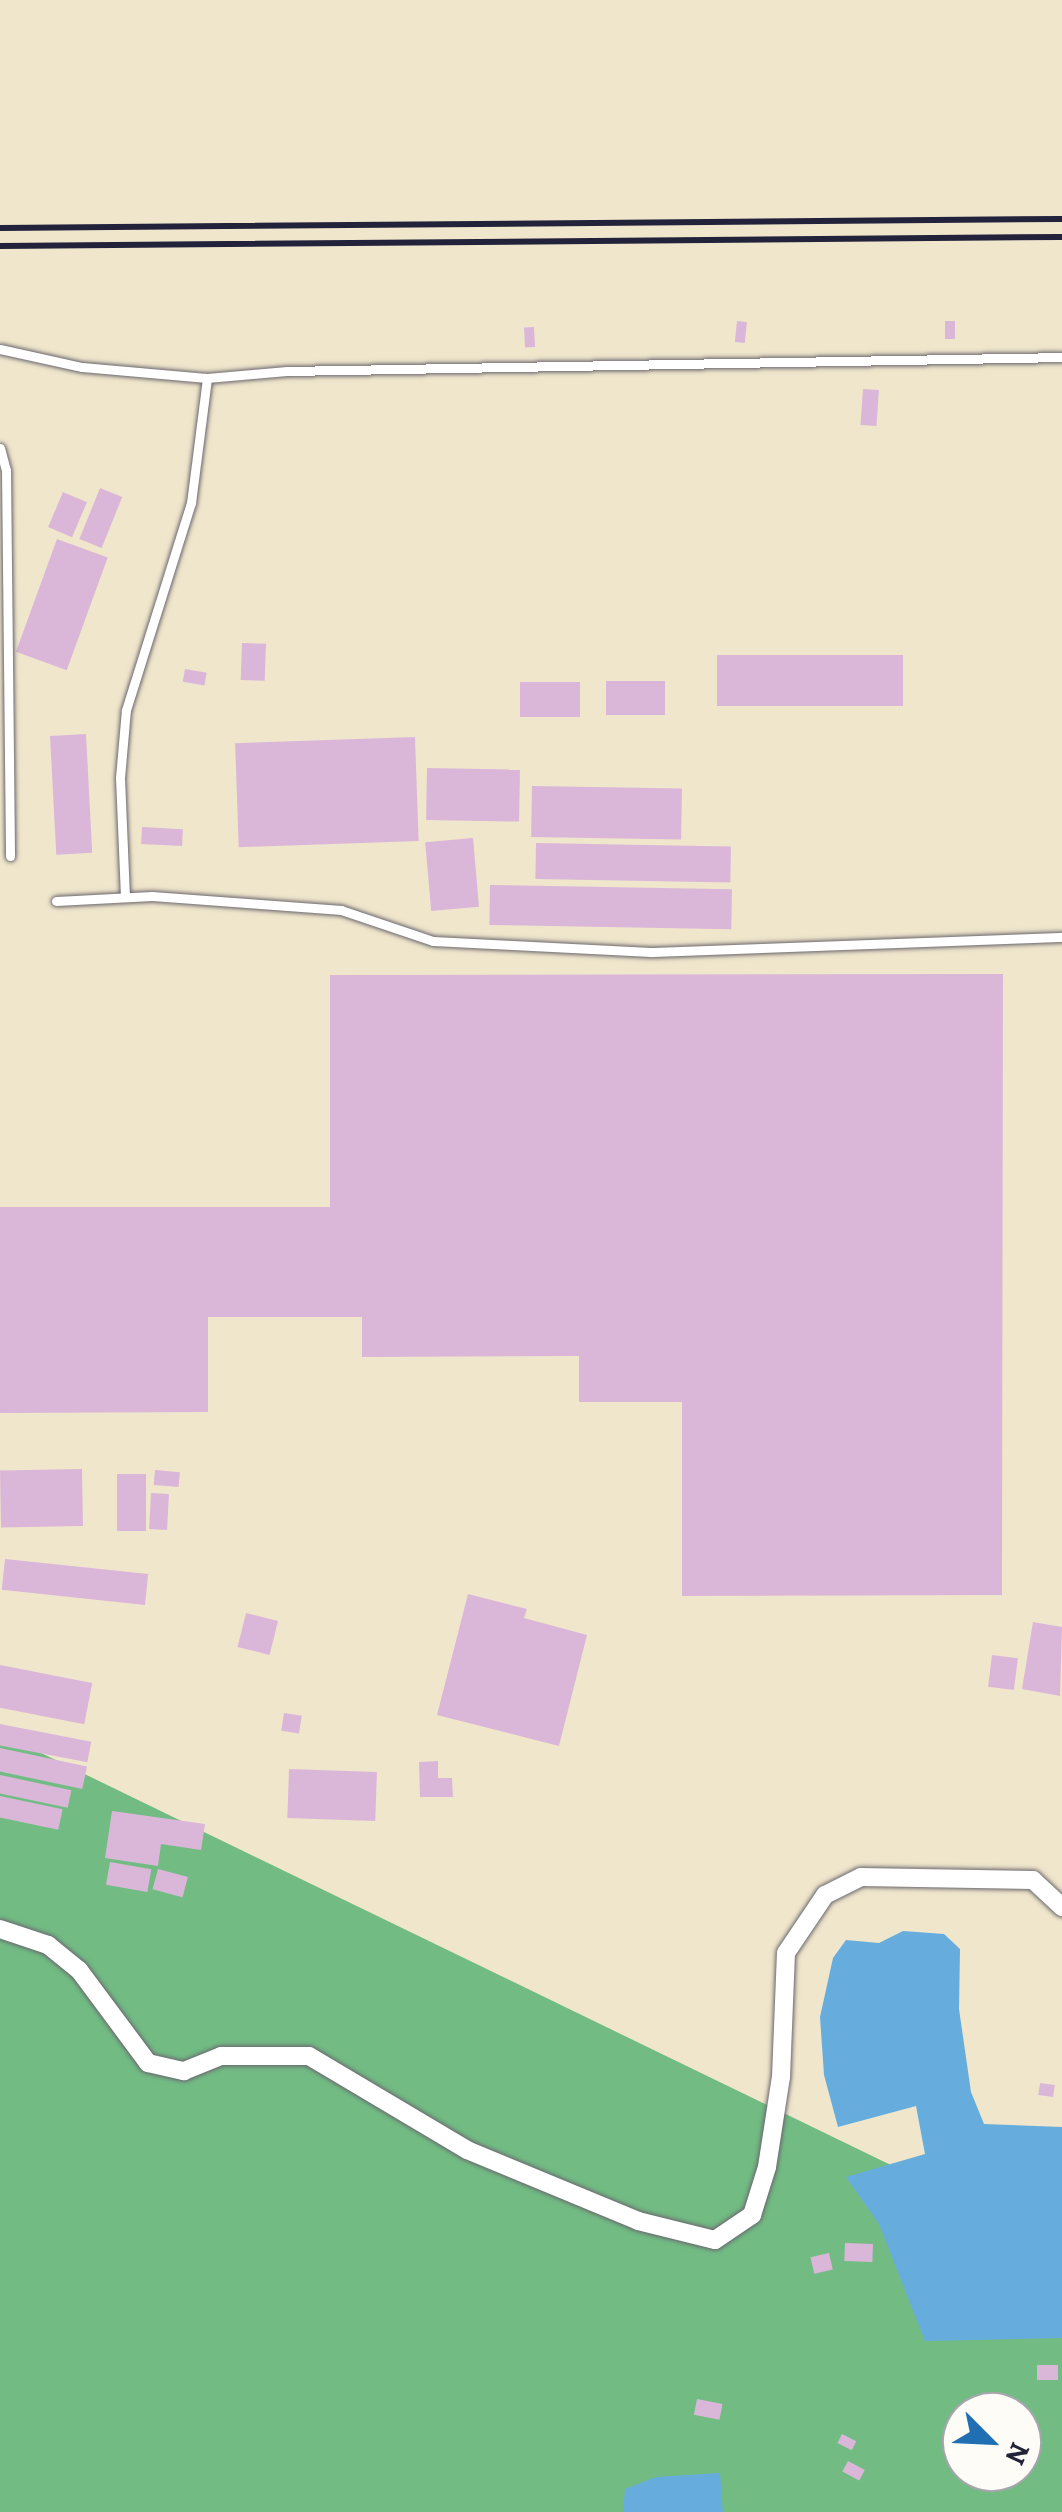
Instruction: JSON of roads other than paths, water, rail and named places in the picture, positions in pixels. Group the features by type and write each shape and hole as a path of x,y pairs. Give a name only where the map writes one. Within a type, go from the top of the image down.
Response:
{"street":[{"path":"0,1929 48,1945 80,1970 148,2063 184,2072 221,2056 308,2056 466,2150 638,2221 715,2240 752,2215 767,2167 781,2077 786,1952 825,1895 861,1877 1033,1880 1062,1907"}],"lane":[{"path":"0,349 82,366 207,378 287,371 1062,357"},
{"path":"125,897 120,778 126,710 191,503 207,378"},
{"path":"0,448 6,470 10,856"},
{"path":"56,900 125,897 341,910 434,941 651,952 1062,937"}],"water":[{"path":"903,1931 944,1934 960,1949 959,2009 971,2092 984,2124 1062,2127 1062,2338 925,2341 879,2224 846,2177 925,2154 916,2106 838,2127 824,2075 820,2017 833,1958 846,1940 879,1943"},
{"path":"720,2473 723,2512 623,2512 625,2489 656,2477"}],"railway":[{"path":"0,228 1062,219"},
{"path":"0,246 1062,237"}]}
